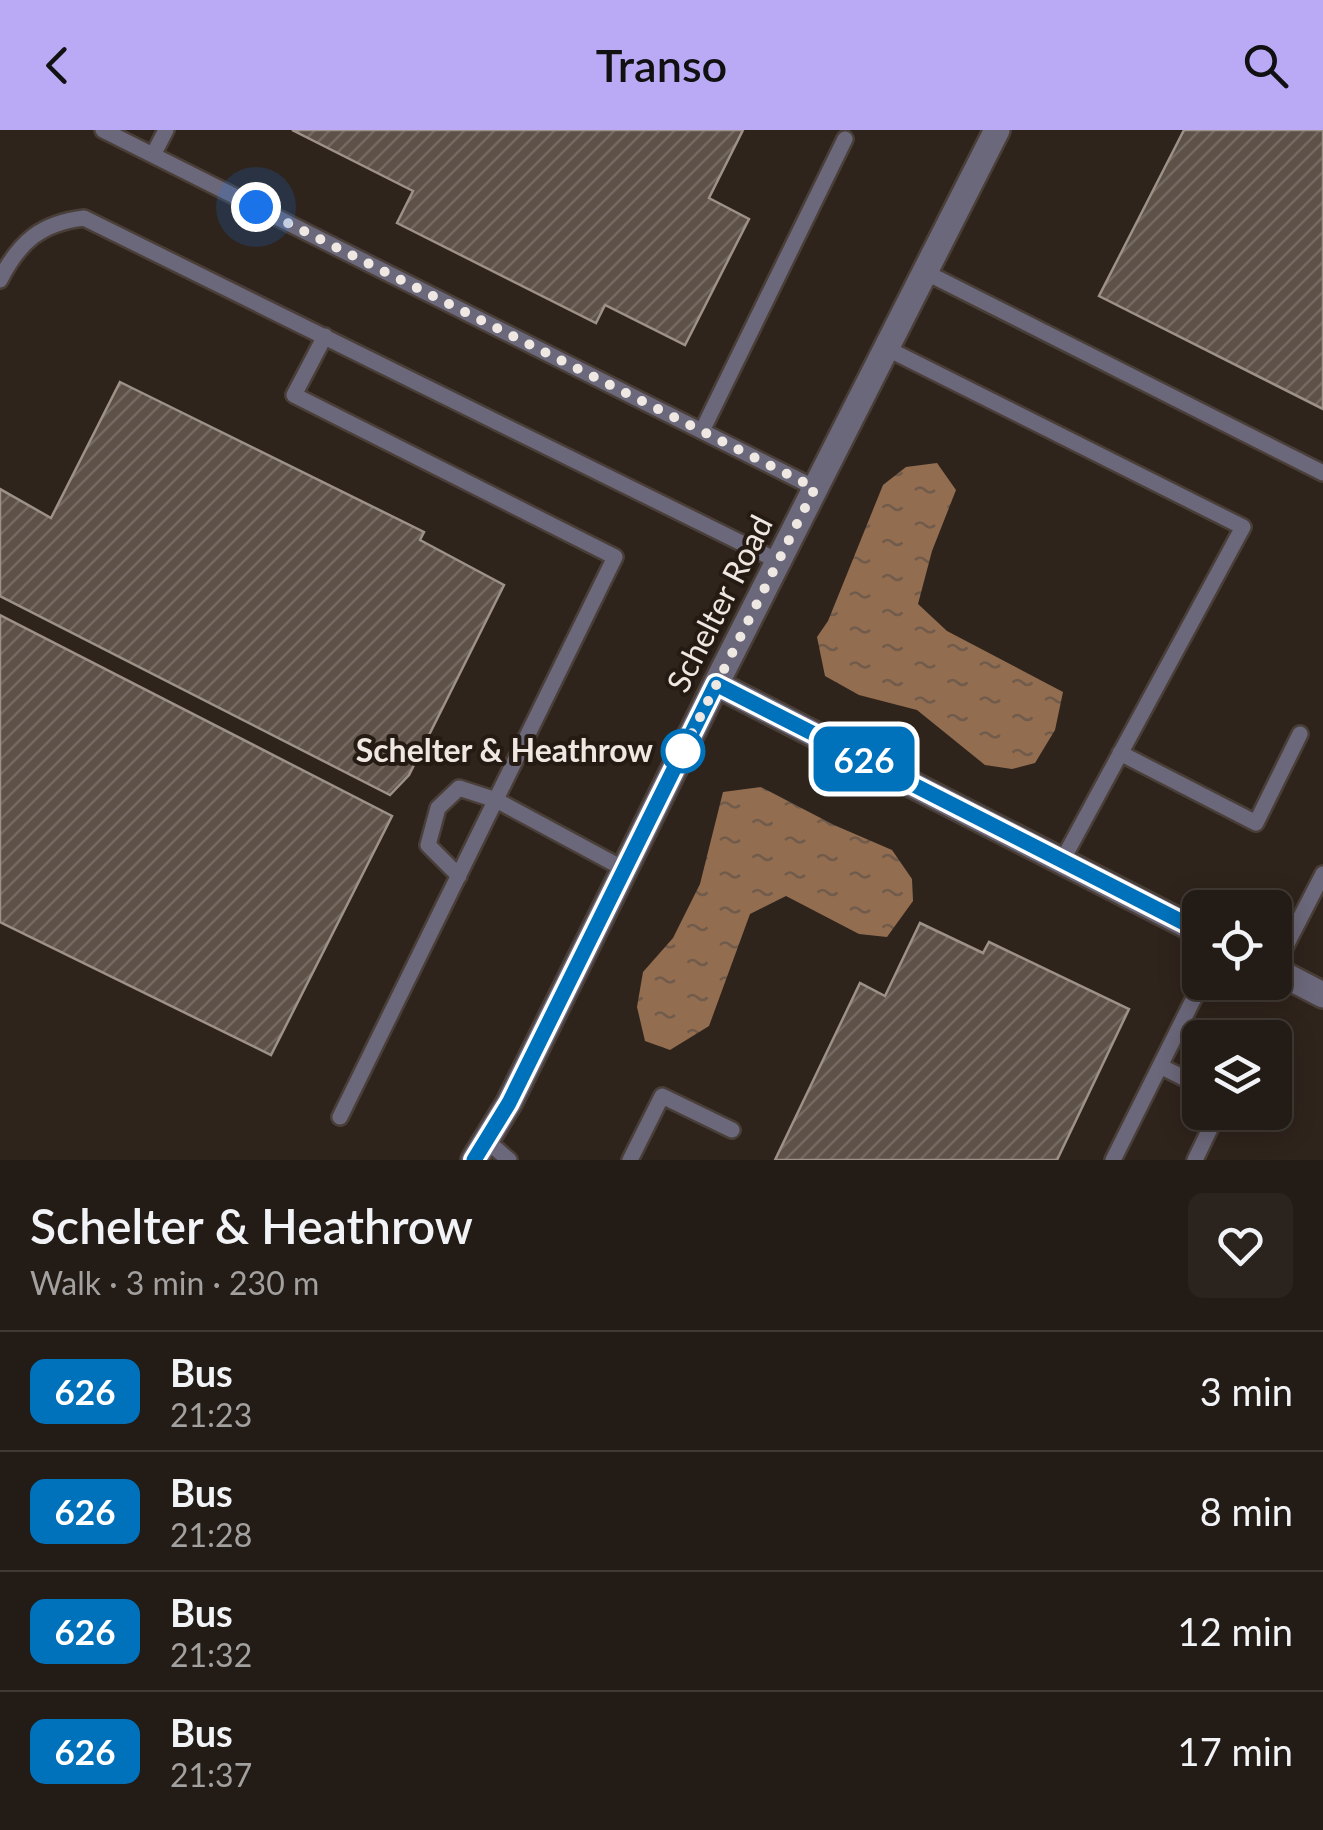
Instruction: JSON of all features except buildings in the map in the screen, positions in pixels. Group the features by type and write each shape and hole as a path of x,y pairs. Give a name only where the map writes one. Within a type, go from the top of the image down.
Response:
{"street":[{"name":"Schelter Road","path":"480,1150 509,1103 997,130"},
{"path":"716,684 1182,923"},
{"path":"1292,978 1323,995"}],"lane":[{"path":"102,130 815,488"},
{"path":"153,155 166,130"},
{"path":"702,431 845,140"},
{"path":"0,280 28,238 62,220 84,218 778,561"},
{"path":"924,272 1323,474"},
{"path":"324,336 294,395 615,557 340,1117"},
{"path":"886,348 1243,527 1062,861"},
{"path":"1120,752 1256,823 1300,734"},
{"path":"459,876 428,845 438,808 458,788 496,800 624,869"},
{"path":"1292,935 1323,874"},
{"path":"1113,1160 1193,1000"},
{"path":"1160,1066 1182,1077"},
{"path":"630,1160 662,1096 732,1130"},
{"path":"1195,1160 1209,1130"},
{"path":"480,1150 509,1160"}],"water":[{"path":"937,463 956,490 932,551 918,604 947,631 1063,692 1055,730 1035,763 1012,769 985,765 917,710 859,695 825,676 817,637 828,621 883,485 906,467"},
{"path":"761,787 892,850 912,879 913,901 887,937 859,934 786,896 750,914 709,1026 670,1050 645,1041 637,1007 643,972 673,938 700,884 723,792"}],"bus line":[{"name":"626","path":"474,1160 509,1103 716,684 1182,922"}],"place":[{"name":"Schelter & Heathrow","path":"683,751"}],"route":[{"path":"256,207 815,488 683,751"}]}
